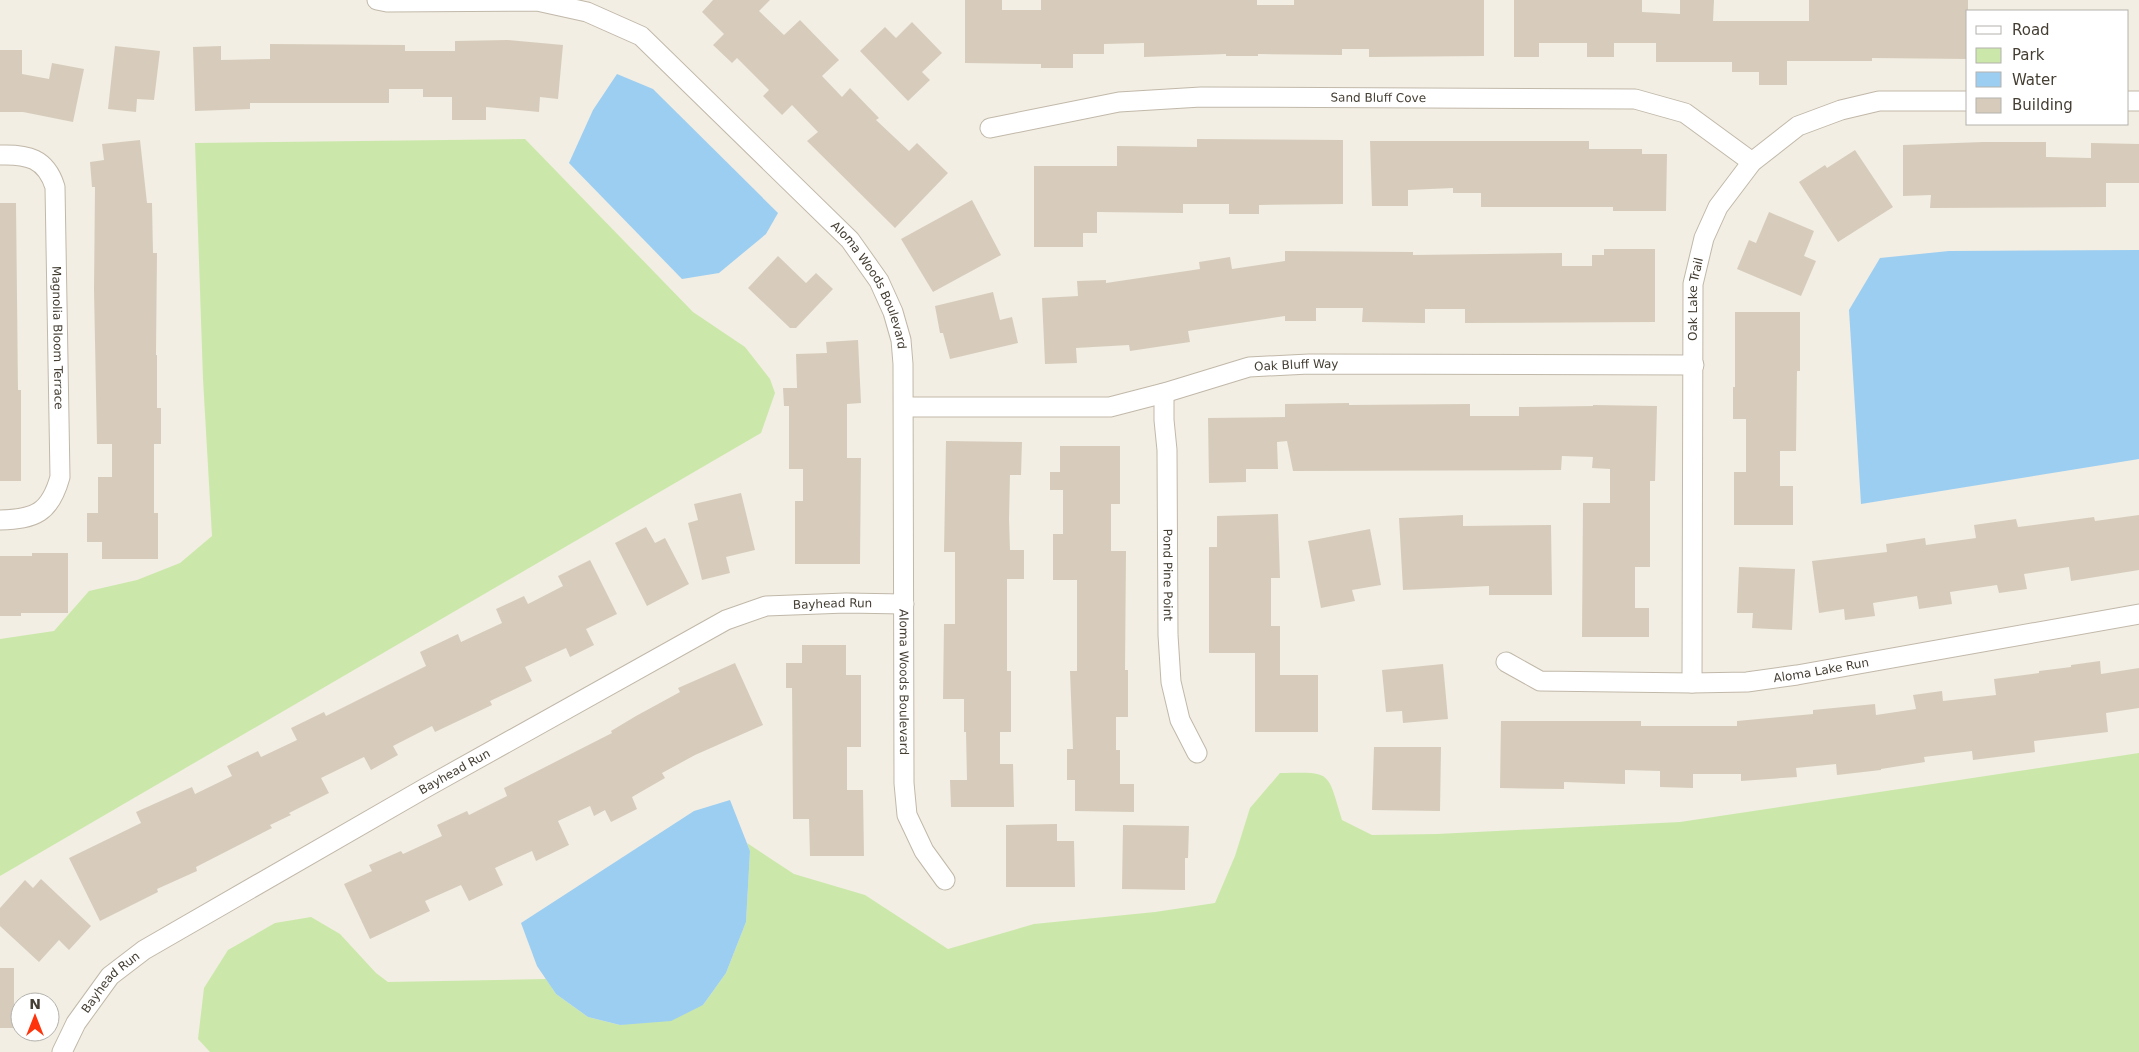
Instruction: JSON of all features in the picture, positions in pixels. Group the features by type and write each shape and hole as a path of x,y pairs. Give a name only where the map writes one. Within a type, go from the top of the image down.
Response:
{"street":[{"name":"Aloma Woods Boulevard","path":"377,0 387,2 537,1 587,12 641,36 850,240 879,281 894,312 901,340 904,407 904,783 907,814 924,850 945,880"},
{"name":"Sand Bluff Cove","path":"990,128 1118,102 1201,97 1635,99 1685,113 1752,162"},
{"name":"Oak Lake Trail","path":"1692,683 1693,284 1704,238 1718,207 1752,162 1798,126 1841,110 1879,101 1966,101"},
{"name":"Magnolia Bloom Terrace","path":"0,155 18,154 34,158 52,176 55,187 60,477 56,492 48,506 36,515 22,519 0,520"},
{"name":"Oak Bluff Way","path":"904,407 1110,407 1249,367 1308,364 1694,365"},
{"name":"Pond Pine Point","path":"1164,393 1167,450 1168,634 1171,682 1180,720 1197,753"},
{"name":"Bayhead Run","path":"62,1052 76,1023 110,976 144,950 436,782 726,620 766,606 846,603 904,604"},
{"name":"Aloma Lake Run","path":"1506,662 1540,681 1747,682 1797,675 2139,614"}],"green space":[{"path":"525,139 693,312 745,347 770,379 775,393 761,433 0,876 0,639 54,631 89,591 137,580 180,563 212,536 203,379 195,143"},
{"path":"2139,753 2139,1052 210,1052 198,1039 204,988 228,950 275,923 311,917 340,934 376,973 388,982 546,979 556,994 588,1017 620,1025 703,1005 726,973 746,922 750,851 747,843 794,874 865,895 948,949 1034,924 1155,912 1215,903 1235,856 1250,808 1280,773 1310,773 1325,777 1330,783 1342,820 1372,835 1437,834 1680,822"}],"water":[{"path":"617,74 653,89 778,213 766,234 719,273 682,279 569,163 593,110"},
{"path":"2139,250 2139,459 1861,504 1849,310 1880,258 1949,251"},
{"path":"730,800 750,851 746,922 726,973 703,1005 671,1021 620,1025 588,1017 556,994 537,966 521,923 694,811"}],"building":[{"path":"713,0 770,0 759,11 784,35 800,20 839,60 822,76 842,97 850,88 879,118 876,120 909,151 917,143 948,173 895,228 807,141 818,132 792,105 782,115 763,96 769,90 737,58 732,63 713,45 724,34 702,12"},
{"path":"965,0 1002,0 1002,10 1041,10 1041,0 1257,0 1257,5 1294,5 1294,0 1484,0 1484,56 1369,57 1369,49 1342,49 1342,55 1258,54 1258,56 1226,56 1226,54 1144,57 1144,43 1104,44 1104,54 1073,54 1073,68 1041,68 1041,64 965,63"},
{"path":"1514,0 1642,0 1642,12 1680,14 1680,0 1714,0 1713,21 1809,21 1809,0 1968,0 1968,10 1966,10 1966,59 1872,58 1872,61 1787,61 1787,85 1759,85 1759,72 1732,72 1732,62 1656,62 1656,43 1614,43 1614,57 1587,57 1587,43 1539,43 1539,57 1514,57"},
{"path":"912,22 942,53 922,72 930,80 908,101 860,51 885,27 896,38"},
{"path":"507,40 563,45 558,99 540,97 539,112 486,107 486,120 452,120 452,97 423,97 423,89 389,89 389,103 250,103 250,109 195,111 193,47 221,46 221,60 270,59 270,44 405,45 405,51 455,51 455,41"},
{"path":"115,46 160,51 154,100 137,99 136,112 108,109"},
{"path":"0,50 22,50 22,74 49,79 52,63 84,69 73,122 23,112 0,112"},
{"path":"1197,139 1343,140 1343,204 1259,205 1259,214 1229,214 1229,204 1183,204 1183,213 1097,212 1097,233 1083,233 1083,247 1034,247 1034,166 1117,166 1117,146 1197,147"},
{"path":"140,140 147,203 152,203 153,253 157,253 157,408 161,408 161,444 154,444 154,513 158,513 158,559 102,559 102,542 87,542 87,513 98,513 98,477 112,477 112,444 97,444 94,290 95,187 92,187 90,162 104,160 102,144"},
{"path":"1370,141 1589,141 1589,149 1642,149 1642,154 1667,154 1666,211 1613,211 1613,207 1481,207 1481,193 1453,193 1453,188 1408,190 1408,206 1372,206"},
{"path":"2046,142 2046,157 2091,158 2091,143 2139,144 2139,183 2106,183 2106,207 1930,208 1931,195 1903,196 1903,145"},
{"path":"1855,150 1893,207 1838,242 1799,182 1825,165 1827,168"},
{"path":"972,200 1001,255 933,292 901,239"},
{"path":"0,203 16,203 18,390 21,390 21,481 0,481"},
{"path":"1769,212 1814,231 1804,256 1816,261 1801,296 1737,269 1749,240 1756,243"},
{"path":"1604,249 1655,249 1655,322 1465,323 1465,309 1425,309 1425,323 1362,322 1363,308 1316,308 1316,321 1285,321 1285,316 1188,331 1190,342 1130,351 1129,345 1076,348 1077,363 1045,364 1042,298 1078,296 1077,281 1106,280 1106,283 1200,269 1199,262 1230,257 1232,269 1285,261 1285,251 1413,252 1413,255 1562,253 1562,266 1592,266 1592,255 1604,255"},
{"path":"778,256 806,283 816,273 833,289 796,328 790,328 748,288"},
{"path":"993,292 1000,320 1012,317 1018,343 950,359 943,333 940,333 935,306"},
{"path":"1735,312 1800,312 1800,371 1797,371 1796,451 1780,451 1780,486 1793,486 1793,525 1734,525 1734,472 1746,472 1746,419 1733,419"},
{"path":"858,340 861,403 847,404 847,458 861,458 860,564 795,564 795,501 803,501 803,469 789,469 789,406 784,406 783,388 797,388 796,354 827,353 826,342"},
{"path":"1349,403 1349,405 1470,404 1470,416 1519,416 1519,407 1657,406 1655,481 1650,481 1650,567 1635,567 1635,608 1649,608 1649,637 1582,637 1583,503 1610,503 1610,469 1592,468 1593,457 1562,456 1561,470 1293,471 1287,441 1277,442 1278,469 1246,469 1246,482 1209,483 1208,418 1285,417 1285,404"},
{"path":"946,441 1022,442 1021,475 1010,475 1009,519 1010,550 1024,550 1024,579 1007,579 1007,671 1011,671 1011,732 1000,732 1000,764 1013,764 1014,807 951,807 950,780 967,780 964,699 943,699 944,624 955,624 955,552 944,552"},
{"path":"1060,446 1120,446 1120,504 1111,504 1111,551 1126,551 1125,670 1128,670 1128,717 1116,717 1116,750 1120,750 1120,784 1134,784 1134,812 1075,811 1075,780 1067,780 1067,749 1073,749 1070,671 1077,671 1077,580 1053,580 1053,534 1063,534 1063,490 1050,490 1050,472 1060,472"},
{"path":"741,493 755,550 726,557 730,573 702,580 688,523 698,520 694,504"},
{"path":"1278,514 1280,578 1271,578 1271,626 1280,626 1280,675 1318,675 1318,732 1255,732 1255,653 1209,653 1209,547 1217,547 1217,516"},
{"path":"1463,515 1463,526 1551,525 1552,595 1489,595 1489,586 1403,590 1399,518"},
{"path":"2139,515 2139,570 2071,581 2069,567 2024,574 2027,589 1999,593 1997,585 1950,592 1952,604 1919,609 1917,596 1873,603 1875,616 1845,620 1844,609 1819,613 1812,561 1887,552 1886,544 1925,538 1926,545 1976,538 1974,525 2016,519 2018,527 2094,517 2095,521"},
{"path":"646,527 655,543 665,538 689,584 647,606 615,543"},
{"path":"1370,529 1381,585 1352,590 1355,601 1321,608 1308,541"},
{"path":"32,553 68,553 68,613 21,613 21,616 0,616 0,556 32,556"},
{"path":"590,560 617,614 586,629 594,645 570,657 566,648 525,667 532,681 490,701 492,705 435,732 432,726 393,746 398,755 371,770 364,757 321,778 329,793 289,813 291,815 270,825 272,828 196,867 197,871 157,889 158,892 100,921 69,858 141,823 136,812 192,787 195,794 232,776 227,766 258,751 261,757 297,740 291,728 324,712 326,716 426,666 420,652 458,634 461,642 502,623 496,609 524,596 528,604 563,586 558,576"},
{"path":"1739,567 1795,569 1792,630 1752,628 1753,613 1737,613"},
{"path":"802,645 846,645 846,675 861,675 861,747 847,747 847,790 863,790 864,856 810,856 809,819 793,819 792,688 786,688 786,663 802,663"},
{"path":"2100,661 2101,674 2139,668 2139,708 2106,713 2108,732 2034,741 2035,752 1973,760 1972,751 1924,757 1925,762 1881,770 1837,775 1836,764 1796,768 1797,777 1741,781 1741,774 1693,774 1693,788 1660,787 1660,771 1625,770 1625,784 1564,782 1564,789 1500,788 1501,721 1641,721 1641,726 1737,726 1737,721 1813,714 1813,710 1875,704 1876,715 1916,709 1913,695 1942,691 1943,701 1996,695 1994,679 2039,673 2039,671"},
{"path":"735,663 763,725 695,755 662,773 665,778 632,797 637,809 611,822 605,810 594,816 590,806 558,821 569,845 536,861 532,851 495,868 503,885 469,901 461,885 425,901 430,911 370,939 344,884 372,871 369,865 401,851 403,854 442,836 437,825 467,811 469,815 507,796 504,788 612,733 611,731 680,692 678,688"},
{"path":"1443,664 1448,719 1403,723 1402,711 1386,712 1382,670"},
{"path":"1374,747 1441,747 1440,811 1372,810"},
{"path":"1057,824 1057,841 1074,841 1075,887 1006,887 1006,825"},
{"path":"1123,825 1189,826 1188,858 1185,858 1185,890 1122,889"},
{"path":"41,879 91,926 69,950 59,940 39,962 0,926 0,908 25,880 33,888"},
{"path":"0,968 14,968 14,992 10,992 10,1028 0,1028"}]}
